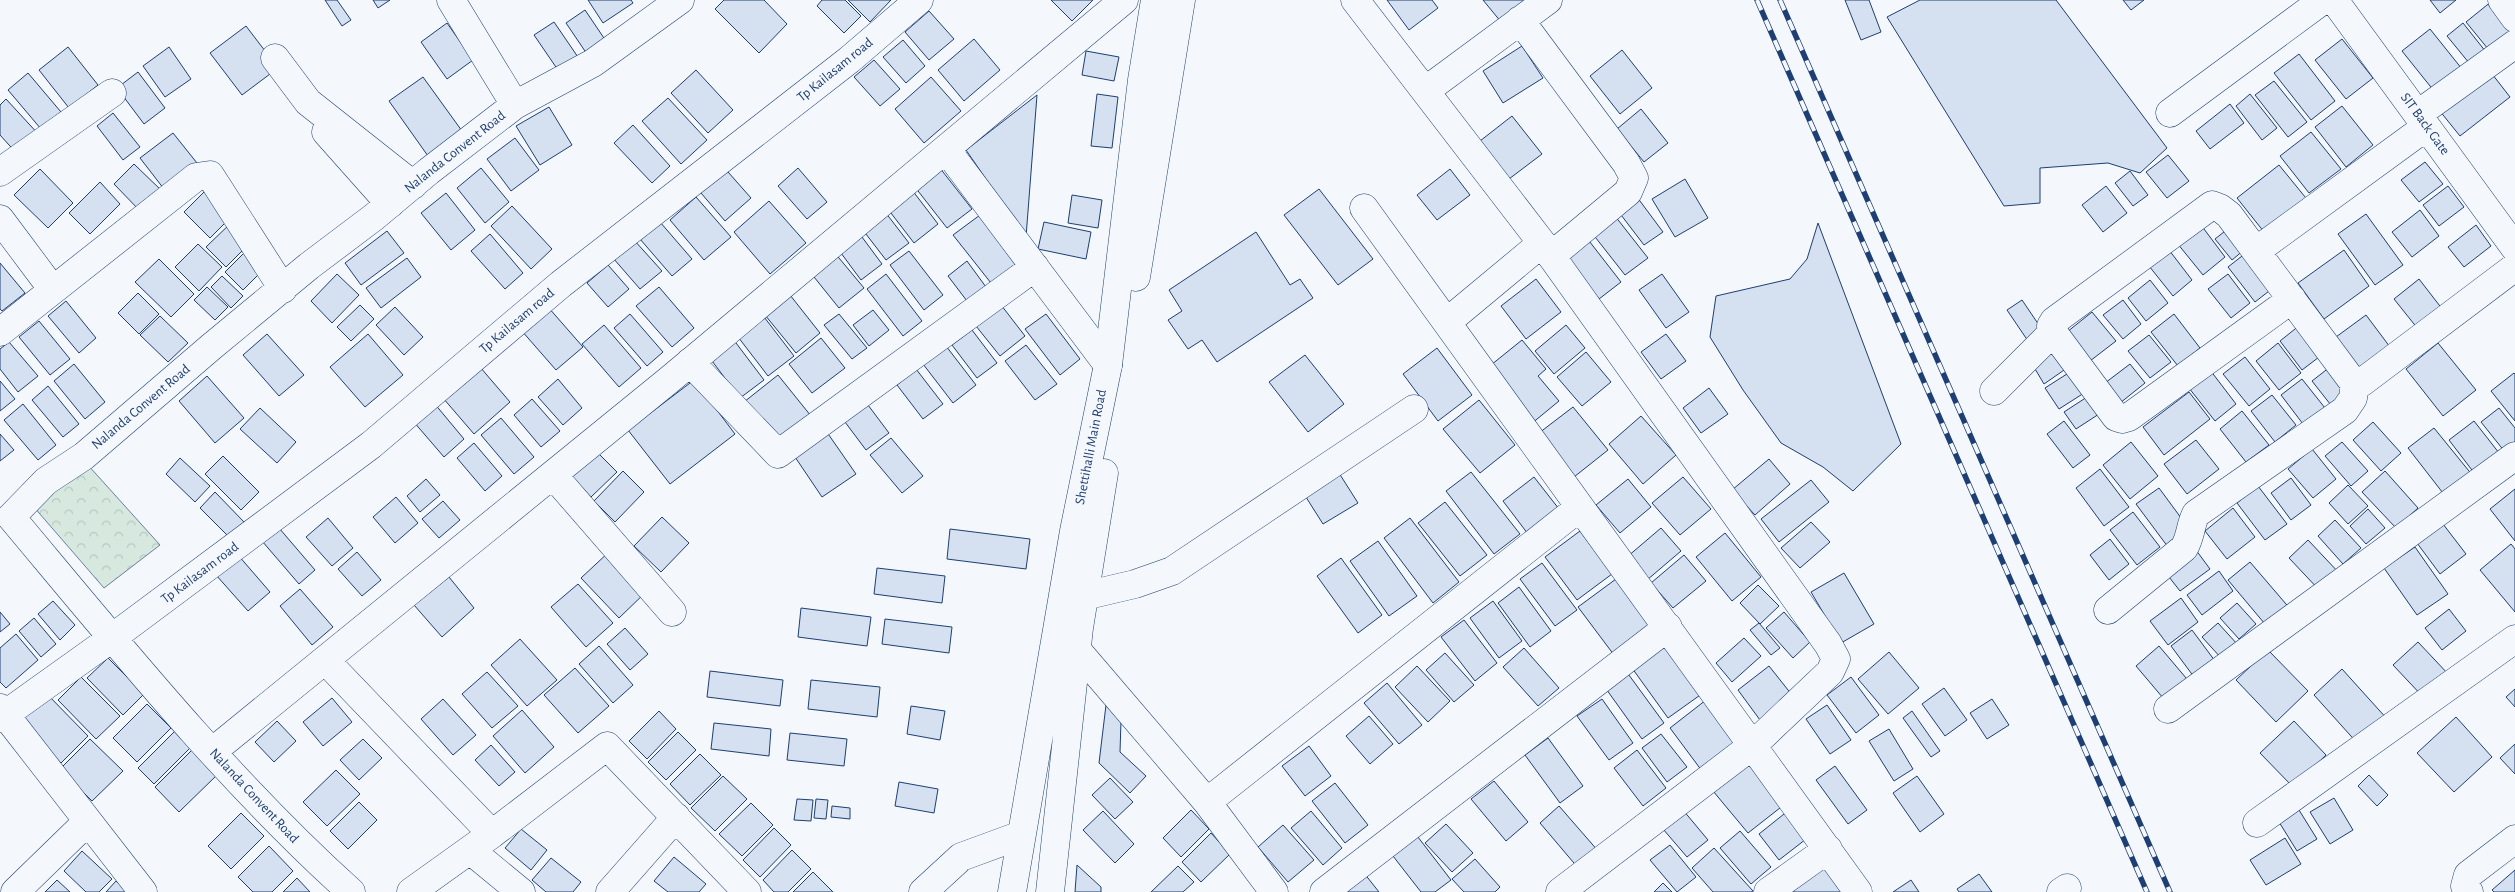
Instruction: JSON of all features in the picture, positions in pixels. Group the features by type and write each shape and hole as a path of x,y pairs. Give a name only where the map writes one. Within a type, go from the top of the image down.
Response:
{"street":[{"path":"451,0 515,105"},
{"name":"Nalanda Convent Road","path":"351,892 296,843 112,638 11,517 46,481 84,456 309,266 515,105 593,63 680,0"},
{"name":"Tp Kailasam road","path":"1,713 112,638 372,445 561,284 841,66 919,0"},
{"path":"213,751 690,362 1124,0"},
{"name":"Shettihalli Main Road","path":"1012,892 1056,632 1108,365 1142,80 1155,0"},
{"name":"Shettihalli Main Road","path":"1050,892 1084,596 1181,0"},
{"path":"1355,0 1546,249 1822,635 1836,659 1830,672 1753,745 1560,892"},
{"path":"1425,91 1548,0"},
{"path":"2170,113 2323,0"},
{"name":"SIT Back Gate","path":"2334,0 2515,248"},
{"path":"2502,0 2515,18"},
{"path":"1446,322 1628,192 1634,178 1626,164 1520,20"},
{"path":"2256,251 2515,44"},
{"path":"275,58 308,102 413,185"},
{"path":"0,172 112,93"},
{"path":"308,112 390,204"},
{"path":"946,149 1108,365"},
{"path":"0,332 196,178 210,175 283,289"},
{"path":"2292,298 2129,417 2122,419 2116,417 2053,332 2051,326 2054,320 2212,205 2229,215 2292,298 2355,382 2361,383 2515,267"},
{"path":"1364,208 1858,892"},
{"path":"0,219 53,290"},
{"path":"690,362 778,454 1035,267"},
{"path":"1994,391 2053,332"},
{"path":"2108,610 2184,548 2196,514 2345,410 2353,398 2355,382"},
{"path":"1084,596 1135,584 1172,571 1414,409"},
{"path":"2168,709 2515,456"},
{"path":"553,474 672,612"},
{"path":"1207,802 1580,506"},
{"path":"1324,892 1668,627"},
{"path":"1056,632 1077,650 1207,802 1274,892"},
{"path":"2257,823 2515,639"},
{"path":"325,660 492,834"},
{"path":"1,713 142,892"},
{"path":"411,892 492,834 607,746 747,892"},
{"path":"610,892 676,818"},
{"path":"16,892 87,822"},
{"path":"923,892 961,856 1021,835"},
{"path":"2468,892 2465,886 2468,875 2515,839"},
{"path":"1768,892 1828,848"},
{"path":"470,850 521,892"}],"green space":[{"path":"87,464 160,545 104,588 33,506"}],"building":[{"path":"325,0 337,0 351,20 342,26"},
{"path":"373,0 390,0 378,8"},
{"path":"588,0 631,0 633,3 603,23"},
{"path":"724,0 764,0 787,24 759,53 715,9"},
{"path":"822,0 845,0 861,16 844,33 817,6"},
{"path":"848,0 891,0 870,22"},
{"path":"1051,0 1093,0 1072,21"},
{"path":"1387,0 1432,0 1438,8 1409,30"},
{"path":"1483,0 1536,0 1506,28"},
{"path":"1845,0 1869,0 1881,32 1861,40"},
{"path":"1920,0 2056,0 2167,148 2140,173 2108,163 2040,168 2040,203 2004,206 1887,17"},
{"path":"2123,0 2144,0 2131,10"},
{"path":"2430,0 2456,0 2440,13"},
{"path":"2492,1 2515,29 2493,55 2466,22"},
{"path":"585,10 608,44 589,57 566,23"},
{"path":"929,11 954,39 929,60 905,32"},
{"path":"554,22 580,60 560,73 534,35"},
{"path":"447,23 473,60 447,79 421,42"},
{"path":"2463,23 2490,57 2474,69 2447,36"},
{"path":"246,26 278,68 242,95 210,53"},
{"path":"2430,29 2462,69 2434,91 2402,51"},
{"path":"974,39 1000,70 964,101 938,70"},
{"path":"2342,39 2373,78 2346,99 2315,60"},
{"path":"903,40 925,66 906,83 883,57"},
{"path":"1522,46 1543,78 1503,103 1483,71"},
{"path":"68,47 98,85 69,108 39,70"},
{"path":"169,47 191,79 165,97 143,66"},
{"path":"1622,50 1652,88 1620,114 1590,76"},
{"path":"1086,51 1119,57 1114,81 1082,75"},
{"path":"2299,54 2335,101 2311,120 2274,73"},
{"path":"874,60 900,89 880,106 854,77"},
{"path":"696,70 733,110 708,133 671,93"},
{"path":"2489,70 2510,97 2460,136 2439,110"},
{"path":"138,72 165,108 144,124 117,88"},
{"path":"28,73 61,112 41,129 8,90"},
{"path":"423,77 462,131 428,156 389,101"},
{"path":"931,77 961,111 924,143 895,109"},
{"path":"2274,81 2307,122 2288,137 2255,95"},
{"path":"1097,94 1118,97 1112,148 1091,146"},
{"path":"2250,94 2277,128 2262,140 2236,106"},
{"path":"1037,95 1026,237 966,150"},
{"path":"668,98 707,140 681,164 642,121"},
{"path":"6,99 41,137 19,156 0,135 0,105"},
{"path":"2230,104 2244,123 2210,149 2196,131"},
{"path":"2342,106 2373,145 2346,167 2315,127"},
{"path":"549,107 572,145 540,165 516,126"},
{"path":"1641,109 1668,143 1644,162 1617,129"},
{"path":"113,113 140,147 123,160 97,126"},
{"path":"1512,116 1542,154 1509,179 1480,141"},
{"path":"633,125 670,166 652,183 614,143"},
{"path":"2311,132 2341,169 2309,193 2280,156"},
{"path":"173,133 197,163 164,189 140,158"},
{"path":"515,138 539,170 511,191 487,159"},
{"path":"2168,155 2189,181 2167,198 2146,172"},
{"path":"2425,162 2443,184 2419,202 2401,180"},
{"path":"936,163 972,209 947,228 911,182"},
{"path":"134,164 163,192 142,213 114,184"},
{"path":"721,164 751,198 725,221 695,186"},
{"path":"2279,165 2310,203 2268,237 2237,198"},
{"path":"481,168 509,202 485,223 457,188"},
{"path":"798,168 827,202 807,219 778,186"},
{"path":"40,169 73,203 48,228 14,195"},
{"path":"1450,169 1470,195 1437,220 1417,195"},
{"path":"2130,171 2148,195 2133,206 2115,183"},
{"path":"1685,179 1708,218 1675,237 1652,199"},
{"path":"100,182 120,204 90,234 69,213"},
{"path":"909,186 938,224 914,243 884,204"},
{"path":"2106,186 2127,213 2103,232 2082,205"},
{"path":"2448,186 2464,207 2439,226 2423,205"},
{"path":"1319,189 1373,259 1338,285 1284,215"},
{"path":"205,191 231,217 210,238 184,212"},
{"path":"446,193 475,230 451,250 421,213"},
{"path":"1072,195 1102,200 1098,228 1068,223"},
{"path":"696,197 731,237 704,260 670,220"},
{"path":"1637,197 1663,232 1644,245 1618,211"},
{"path":"769,201 806,243 770,274 734,232"},
{"path":"512,206 552,249 531,269 491,226"},
{"path":"882,208 909,243 886,260 859,225"},
{"path":"2420,210 2439,236 2412,257 2392,232"},
{"path":"2366,214 2403,265 2375,285 2338,234"},
{"path":"980,215 1017,263 991,283 953,235"},
{"path":"1615,216 1648,258 1625,275 1592,233"},
{"path":"233,221 252,241 226,267 206,247"},
{"path":"660,222 692,259 672,276 640,239"},
{"path":"1044,222 1091,232 1086,259 1038,249"},
{"path":"1818,223 1901,444 1853,491 1823,467 1781,443 1743,390 1710,337 1716,296 1790,279 1807,259"},
{"path":"2234,224 2250,245 2232,260 2215,239"},
{"path":"2201,225 2225,257 2203,275 2177,243"},
{"path":"2476,225 2491,246 2464,267 2448,247"},
{"path":"387,231 404,253 361,285 345,263"},
{"path":"1256,232 1290,285 1300,279 1313,298 1217,362 1202,340 1188,349 1168,320 1182,311 1169,290"},
{"path":"859,233 882,264 861,280 838,249"},
{"path":"490,234 523,273 505,289 471,251"},
{"path":"1586,237 1621,282 1599,299 1564,254"},
{"path":"634,240 662,271 640,289 613,258"},
{"path":"198,244 222,267 199,291 175,267"},
{"path":"2251,249 2278,284 2255,302 2228,267"},
{"path":"247,250 265,268 243,290 225,272"},
{"path":"2169,250 2192,280 2173,296 2149,266"},
{"path":"2344,250 2369,286 2324,319 2298,283"},
{"path":"909,251 943,295 924,310 890,265"},
{"path":"834,252 864,288 839,308 810,272"},
{"path":"407,258 421,277 381,308 366,288"},
{"path":"159,259 194,294 171,317 135,282"},
{"path":"967,261 986,287 967,301 948,276"},
{"path":"0,263 25,293 2,311 0,309"},
{"path":"608,265 629,289 608,307 587,283"},
{"path":"337,274 359,295 332,323 311,301"},
{"path":"886,274 922,321 903,336 867,289"},
{"path":"1662,274 1689,312 1666,328 1639,290"},
{"path":"2228,274 2250,303 2231,318 2208,289"},
{"path":"222,276 243,296 231,308 211,287"},
{"path":"1536,279 1561,312 1526,339 1501,306"},
{"path":"2419,279 2443,310 2418,329 2394,299"},
{"path":"2150,280 2168,303 2146,321 2128,298"},
{"path":"207,287 228,307 215,320 194,300"},
{"path":"659,287 694,328 672,347 636,306"},
{"path":"138,293 159,314 139,334 118,313"},
{"path":"790,295 820,333 796,353 765,315"},
{"path":"2022,300 2043,331 2028,341 2007,310"},
{"path":"2123,300 2141,324 2123,339 2103,315"},
{"path":"66,301 96,338 79,353 48,316"},
{"path":"998,301 1025,336 1000,356 972,321"},
{"path":"360,305 374,319 351,341 337,327"},
{"path":"395,307 423,337 404,355 376,325"},
{"path":"548,307 583,347 556,370 521,330"},
{"path":"873,310 889,330 869,346 853,325"},
{"path":"2092,312 2116,341 2090,361 2067,332"},
{"path":"761,313 794,356 768,376 735,333"},
{"path":"630,314 663,352 647,366 614,328"},
{"path":"839,314 867,348 852,359 824,325"},
{"path":"1046,314 1080,359 1060,375 1025,329"},
{"path":"2174,314 2200,348 2178,366 2151,332"},
{"path":"2366,315 2393,351 2362,373 2336,337"},
{"path":"160,316 188,343 168,362 140,335"},
{"path":"39,321 70,359 50,375 19,337"},
{"path":"604,325 641,368 619,387 582,344"},
{"path":"1566,325 1585,348 1554,374 1535,351"},
{"path":"2300,325 2323,354 2302,370 2280,341"},
{"path":"972,330 997,363 977,378 952,345"},
{"path":"267,334 304,375 279,396 243,355"},
{"path":"368,334 403,375 365,407 330,367"},
{"path":"1666,334 1686,361 1661,379 1641,352"},
{"path":"2149,335 2171,362 2150,378 2128,351"},
{"path":"821,338 845,368 812,393 789,364"},
{"path":"733,339 764,380 740,398 709,357"},
{"path":"1522,340 1546,369 1538,376 1559,401 1531,424 1486,369"},
{"path":"9,342 38,376 18,392 0,369 0,349"},
{"path":"2278,343 2301,373 2279,390 2256,361"},
{"path":"2438,343 2476,390 2443,416 2406,369"},
{"path":"1026,345 1057,384 1035,400 1005,361"},
{"path":"946,346 976,385 953,403 923,364"},
{"path":"2054,347 2067,368 2044,384 2031,362"},
{"path":"1437,348 1472,395 1438,421 1403,374"},
{"path":"1586,352 1611,382 1582,406 1557,377"},
{"path":"1305,355 1344,404 1308,432 1269,382"},
{"path":"2245,357 2270,389 2249,406 2223,374"},
{"path":"74,364 105,402 85,419 54,381"},
{"path":"2130,364 2145,383 2120,403 2105,383"},
{"path":"2207,366 2236,404 2215,421 2185,383"},
{"path":"480,367 510,402 474,434 443,398"},
{"path":"2330,367 2352,395 2334,409 2312,381"},
{"path":"916,369 943,404 923,419 897,385"},
{"path":"2070,372 2084,393 2059,409 2045,388"},
{"path":"2515,374 2515,421 2491,391"},
{"path":"778,375 811,416 777,443 744,402"},
{"path":"207,376 244,418 215,443 179,401"},
{"path":"558,379 582,408 563,425 538,397"},
{"path":"2302,379 2325,408 2303,424 2281,395"},
{"path":"694,380 735,434 670,484 628,430"},
{"path":"0,381 15,399 0,411"},
{"path":"48,386 79,424 63,437 32,400"},
{"path":"1709,388 1728,414 1701,433 1683,408"},
{"path":"2189,392 2210,419 2164,455 2143,427"},
{"path":"2272,395 2296,425 2275,442 2251,411"},
{"path":"2087,397 2099,414 2076,429 2064,412"},
{"path":"532,399 560,431 541,447 514,415"},
{"path":"1479,400 1515,445 1480,473 1443,429"},
{"path":"434,403 464,439 444,457 413,421"},
{"path":"23,404 56,445 38,460 4,420"},
{"path":"868,405 889,433 866,450 845,422"},
{"path":"1573,407 1608,450 1574,477 1539,433"},
{"path":"260,408 296,442 277,463 240,429"},
{"path":"2499,408 2515,428 2515,452 2509,457 2481,422"},
{"path":"2242,411 2269,445 2246,462 2220,429"},
{"path":"1641,416 1676,455 1643,484 1609,444"},
{"path":"501,418 534,457 514,474 481,435"},
{"path":"2064,421 2090,455 2073,468 2047,434"},
{"path":"2474,421 2503,458 2478,478 2449,440"},
{"path":"2373,422 2401,453 2381,471 2353,440"},
{"path":"824,428 856,474 822,497 791,451"},
{"path":"2434,428 2473,476 2446,497 2408,448"},
{"path":"0,434 14,450 0,461"},
{"path":"891,438 923,476 902,493 870,455"},
{"path":"2196,440 2219,469 2187,494 2164,464"},
{"path":"2131,442 2158,476 2130,499 2103,465"},
{"path":"2342,442 2368,471 2351,486 2325,456"},
{"path":"474,443 502,476 485,491 457,458"},
{"path":"2312,449 2336,479 2313,498 2288,469"},
{"path":"598,453 617,472 591,497 572,477"},
{"path":"223,456 259,492 241,510 205,474"},
{"path":"180,458 210,486 195,502 166,474"},
{"path":"1769,459 1790,484 1755,515 1732,490"},
{"path":"2100,469 2129,507 2104,526 2076,488"},
{"path":"623,471 644,492 615,522 594,501"},
{"path":"2385,471 2418,508 2396,528 2362,492"},
{"path":"1471,472 1520,534 1494,554 1446,491"},
{"path":"1339,473 1358,503 1323,524 1304,494"},
{"path":"1534,477 1559,509 1528,534 1503,501"},
{"path":"1683,477 1711,509 1680,535 1652,503"},
{"path":"2291,478 2311,505 2291,520 2271,493"},
{"path":"426,479 440,495 420,512 407,496"},
{"path":"1628,479 1651,507 1620,533 1596,505"},
{"path":"1811,480 1829,502 1779,542 1761,519"},
{"path":"2348,485 2368,506 2348,524 2329,503"},
{"path":"2258,486 2287,524 2265,540 2237,503"},
{"path":"2159,488 2190,530 2168,547 2136,504"},
{"path":"2515,489 2515,541 2490,509"},
{"path":"215,492 244,522 229,537 200,508"},
{"path":"396,497 418,523 395,543 373,517"},
{"path":"443,501 460,520 439,538 422,519"},
{"path":"1445,502 1487,555 1460,576 1418,523"},
{"path":"2233,508 2255,537 2227,559 2205,531"},
{"path":"2368,509 2385,528 2366,544 2350,526"},
{"path":"2133,512 2160,547 2137,565 2110,530"},
{"path":"662,517 689,543 661,572 634,546"},
{"path":"328,518 353,548 332,566 306,537"},
{"path":"1410,518 1459,582 1433,603 1384,538"},
{"path":"2335,520 2361,548 2343,564 2318,536"},
{"path":"1811,522 1830,542 1800,568 1781,548"},
{"path":"2443,524 2466,554 2440,574 2417,543"},
{"path":"279,528 315,570 299,584 262,541"},
{"path":"1661,528 1681,551 1647,580 1627,557"},
{"path":"950,529 1030,539 1026,569 947,559"},
{"path":"1580,531 1612,574 1577,600 1545,557"},
{"path":"1725,533 1761,577 1732,601 1696,557"},
{"path":"2110,539 2129,564 2109,580 2090,555"},
{"path":"2308,540 2341,575 2322,593 2289,558"},
{"path":"1378,541 1417,596 1389,616 1350,561"},
{"path":"2511,544 2515,549 2515,612 2480,570"},
{"path":"2193,546 2210,569 2180,591 2162,568"},
{"path":"2415,547 2448,594 2417,615 2384,568"},
{"path":"610,551 648,590 619,618 581,578"},
{"path":"357,552 381,580 362,596 338,569"},
{"path":"238,555 270,592 248,611 216,575"},
{"path":"1684,555 1706,581 1673,608 1651,583"},
{"path":"1341,558 1382,615 1358,633 1317,576"},
{"path":"2250,562 2292,611 2270,630 2228,580"},
{"path":"1542,563 1577,610 1555,626 1520,579"},
{"path":"877,568 945,576 942,603 874,594"},
{"path":"2219,571 2233,591 2202,615 2187,595"},
{"path":"1844,573 1874,624 1841,643 1811,592"},
{"path":"449,577 474,608 442,637 414,605"},
{"path":"1616,579 1652,627 1614,655 1578,607"},
{"path":"578,584 613,623 586,647 551,607"},
{"path":"1758,585 1779,606 1760,624 1740,603"},
{"path":"1519,587 1551,631 1530,647 1498,603"},
{"path":"300,589 333,627 312,645 280,606"},
{"path":"2181,598 2198,622 2168,645 2150,621"},
{"path":"53,601 75,625 60,640 38,614"},
{"path":"1493,601 1522,641 1499,658 1470,618"},
{"path":"2237,603 2256,624 2239,639 2220,618"},
{"path":"801,608 871,617 867,646 798,637"},
{"path":"2449,609 2466,631 2442,650 2425,628"},
{"path":"0,612 10,624 0,632"},
{"path":"1784,612 1810,642 1793,658 1766,628"},
{"path":"34,618 56,644 41,657 19,631"},
{"path":"885,619 952,627 949,653 882,644"},
{"path":"1464,620 1497,663 1475,681 1441,637"},
{"path":"1759,623 1780,648 1771,655 1750,630"},
{"path":"2218,623 2238,645 2222,659 2202,637"},
{"path":"625,628 648,654 630,670 607,644"},
{"path":"2192,630 2218,665 2197,681 2171,646"},
{"path":"16,634 38,660 6,688 0,682 0,648"},
{"path":"1744,638 1761,656 1732,682 1716,663"},
{"path":"520,639 557,680 527,706 491,665"},
{"path":"2418,642 2450,676 2425,699 2393,665"},
{"path":"1667,643 1703,693 1668,718 1632,668"},
{"path":"599,646 633,685 613,703 579,664"},
{"path":"2159,646 2192,685 2169,705 2136,666"},
{"path":"1524,648 1559,688 1538,706 1503,667"},
{"path":"2268,650 2308,691 2276,722 2236,680"},
{"path":"1889,652 1919,688 1888,714 1858,679"},
{"path":"1445,653 1474,685 1454,702 1426,670"},
{"path":"108,658 144,694 123,715 87,678"},
{"path":"1417,666 1450,701 1428,722 1395,687"},
{"path":"1769,666 1792,695 1760,720 1738,690"},
{"path":"575,668 609,706 578,733 544,695"},
{"path":"2342,669 2388,720 2359,745 2314,695"},
{"path":"710,671 783,680 780,706 707,697"},
{"path":"1626,671 1664,723 1642,739 1604,686"},
{"path":"487,672 518,706 492,728 462,694"},
{"path":"81,677 120,716 96,739 58,700"},
{"path":"1851,677 1879,715 1856,733 1827,695"},
{"path":"811,680 880,687 877,717 808,709"},
{"path":"1387,683 1422,725 1399,744 1364,703"},
{"path":"1944,688 1967,720 1945,736 1922,704"},
{"path":"2515,689 2515,707 2506,697"},
{"path":"44,691 88,736 61,763 17,718"},
{"path":"332,698 352,722 323,746 303,722"},
{"path":"443,699 476,735 453,755 421,719"},
{"path":"1602,699 1633,743 1609,760 1577,716"},
{"path":"1992,699 2009,725 1987,739 1970,713"},
{"path":"1706,700 1739,744 1702,771 1670,728"},
{"path":"147,704 171,728 137,762 113,738"},
{"path":"1106,705 1121,721 1120,752 1146,776 1130,793 1099,763"},
{"path":"1827,705 1851,740 1830,754 1806,719"},
{"path":"911,706 945,711 940,740 907,734"},
{"path":"522,710 554,747 525,773 493,736"},
{"path":"659,711 676,729 647,759 629,741"},
{"path":"1912,711 1940,751 1931,757 1903,718"},
{"path":"1369,716 1393,744 1370,764 1346,736"},
{"path":"2456,717 2492,757 2454,792 2417,753"},
{"path":"277,721 296,741 274,762 255,742"},
{"path":"2294,721 2326,755 2293,787 2260,753"},
{"path":"714,723 771,729 769,756 711,749"},
{"path":"1889,729 1913,769 1894,781 1869,741"},
{"path":"175,731 191,747 154,784 138,768"},
{"path":"678,732 696,750 666,780 648,762"},
{"path":"790,733 847,739 844,766 787,760"},
{"path":"1661,734 1687,767 1667,782 1642,748"},
{"path":"1548,738 1583,786 1560,803 1525,755"},
{"path":"90,739 123,771 92,801 60,769"},
{"path":"363,739 382,758 359,780 340,760"},
{"path":"2515,744 2515,774 2500,758"},
{"path":"491,745 515,772 499,786 475,760"},
{"path":"1309,746 1331,776 1305,796 1282,766"},
{"path":"193,749 218,774 179,812 155,787"},
{"path":"1637,750 1666,788 1643,806 1614,768"},
{"path":"700,754 721,775 690,805 670,784"},
{"path":"1750,761 1785,804 1748,833 1713,791"},
{"path":"1835,766 1867,810 1848,824 1816,780"},
{"path":"336,770 360,794 327,826 303,802"},
{"path":"2369,775 2388,795 2377,806 2358,786"},
{"path":"723,776 747,799 715,831 691,808"},
{"path":"1917,776 1944,814 1920,832 1893,793"},
{"path":"1110,778 1133,802 1115,819 1092,795"},
{"path":"1494,781 1528,822 1506,841 1471,799"},
{"path":"899,782 938,789 934,813 895,806"},
{"path":"1335,783 1368,825 1345,843 1312,801"},
{"path":"2334,798 2353,830 2330,844 2310,812"},
{"path":"797,799 813,800 811,821 794,820"},
{"path":"816,799 828,800 826,819 814,818"},
{"path":"359,802 377,820 348,849 330,831"},
{"path":"751,803 773,825 742,856 719,834"},
{"path":"1678,804 1708,840 1687,857 1657,822"},
{"path":"832,806 850,808 850,819 831,817"},
{"path":"1559,806 1599,852 1579,869 1540,823"},
{"path":"1191,810 1209,829 1181,857 1163,838"},
{"path":"1789,810 1810,836 1779,860 1759,834"},
{"path":"2299,810 2317,839 2297,851 2279,822"},
{"path":"1103,811 1134,844 1115,863 1083,830"},
{"path":"1311,811 1342,848 1323,865 1291,828"},
{"path":"241,813 264,836 231,869 208,846"},
{"path":"1446,824 1473,853 1452,872 1425,843"},
{"path":"1283,825 1314,860 1288,882 1258,847"},
{"path":"774,828 791,845 760,877 743,860"},
{"path":"1411,828 1451,880 1435,892 1421,892 1386,847"},
{"path":"521,829 547,850 531,870 505,848"},
{"path":"1740,831 1771,867 1751,884 1720,848"},
{"path":"1211,833 1230,854 1201,882 1182,862"},
{"path":"2285,838 2301,864 2266,885 2250,860"},
{"path":"1670,845 1696,877 1677,892 1650,860"},
{"path":"269,846 293,871 272,892 253,892 238,877"},
{"path":"1714,848 1753,891 1713,892 1692,868"},
{"path":"792,850 811,869 788,892 774,892 763,880"},
{"path":"82,851 112,879 99,892 86,892 64,871"},
{"path":"1824,856 1852,892 1789,892"},
{"path":"674,857 706,884 699,892 668,892 654,881"},
{"path":"551,858 581,882 573,892 546,892 532,880"},
{"path":"1475,859 1500,887 1495,892 1464,892 1452,879"},
{"path":"1077,865 1101,887 1101,892 1075,892"},
{"path":"1178,866 1194,882 1183,892 1151,892"},
{"path":"1360,868 1379,892 1340,892"},
{"path":"2515,870 2515,892 2494,892 2492,890"},
{"path":"813,872 833,892 793,892"},
{"path":"1979,874 1992,892 1959,892 1957,889"},
{"path":"297,878 310,892 283,892"},
{"path":"57,880 70,892 45,892"},
{"path":"1911,880 1919,892 1893,892"},
{"path":"116,881 128,892 106,892"},
{"path":"1663,883 1672,892 1654,892"}],"railway":[{"path":"1757,0 2147,892"},
{"path":"1780,0 2170,892"}]}
